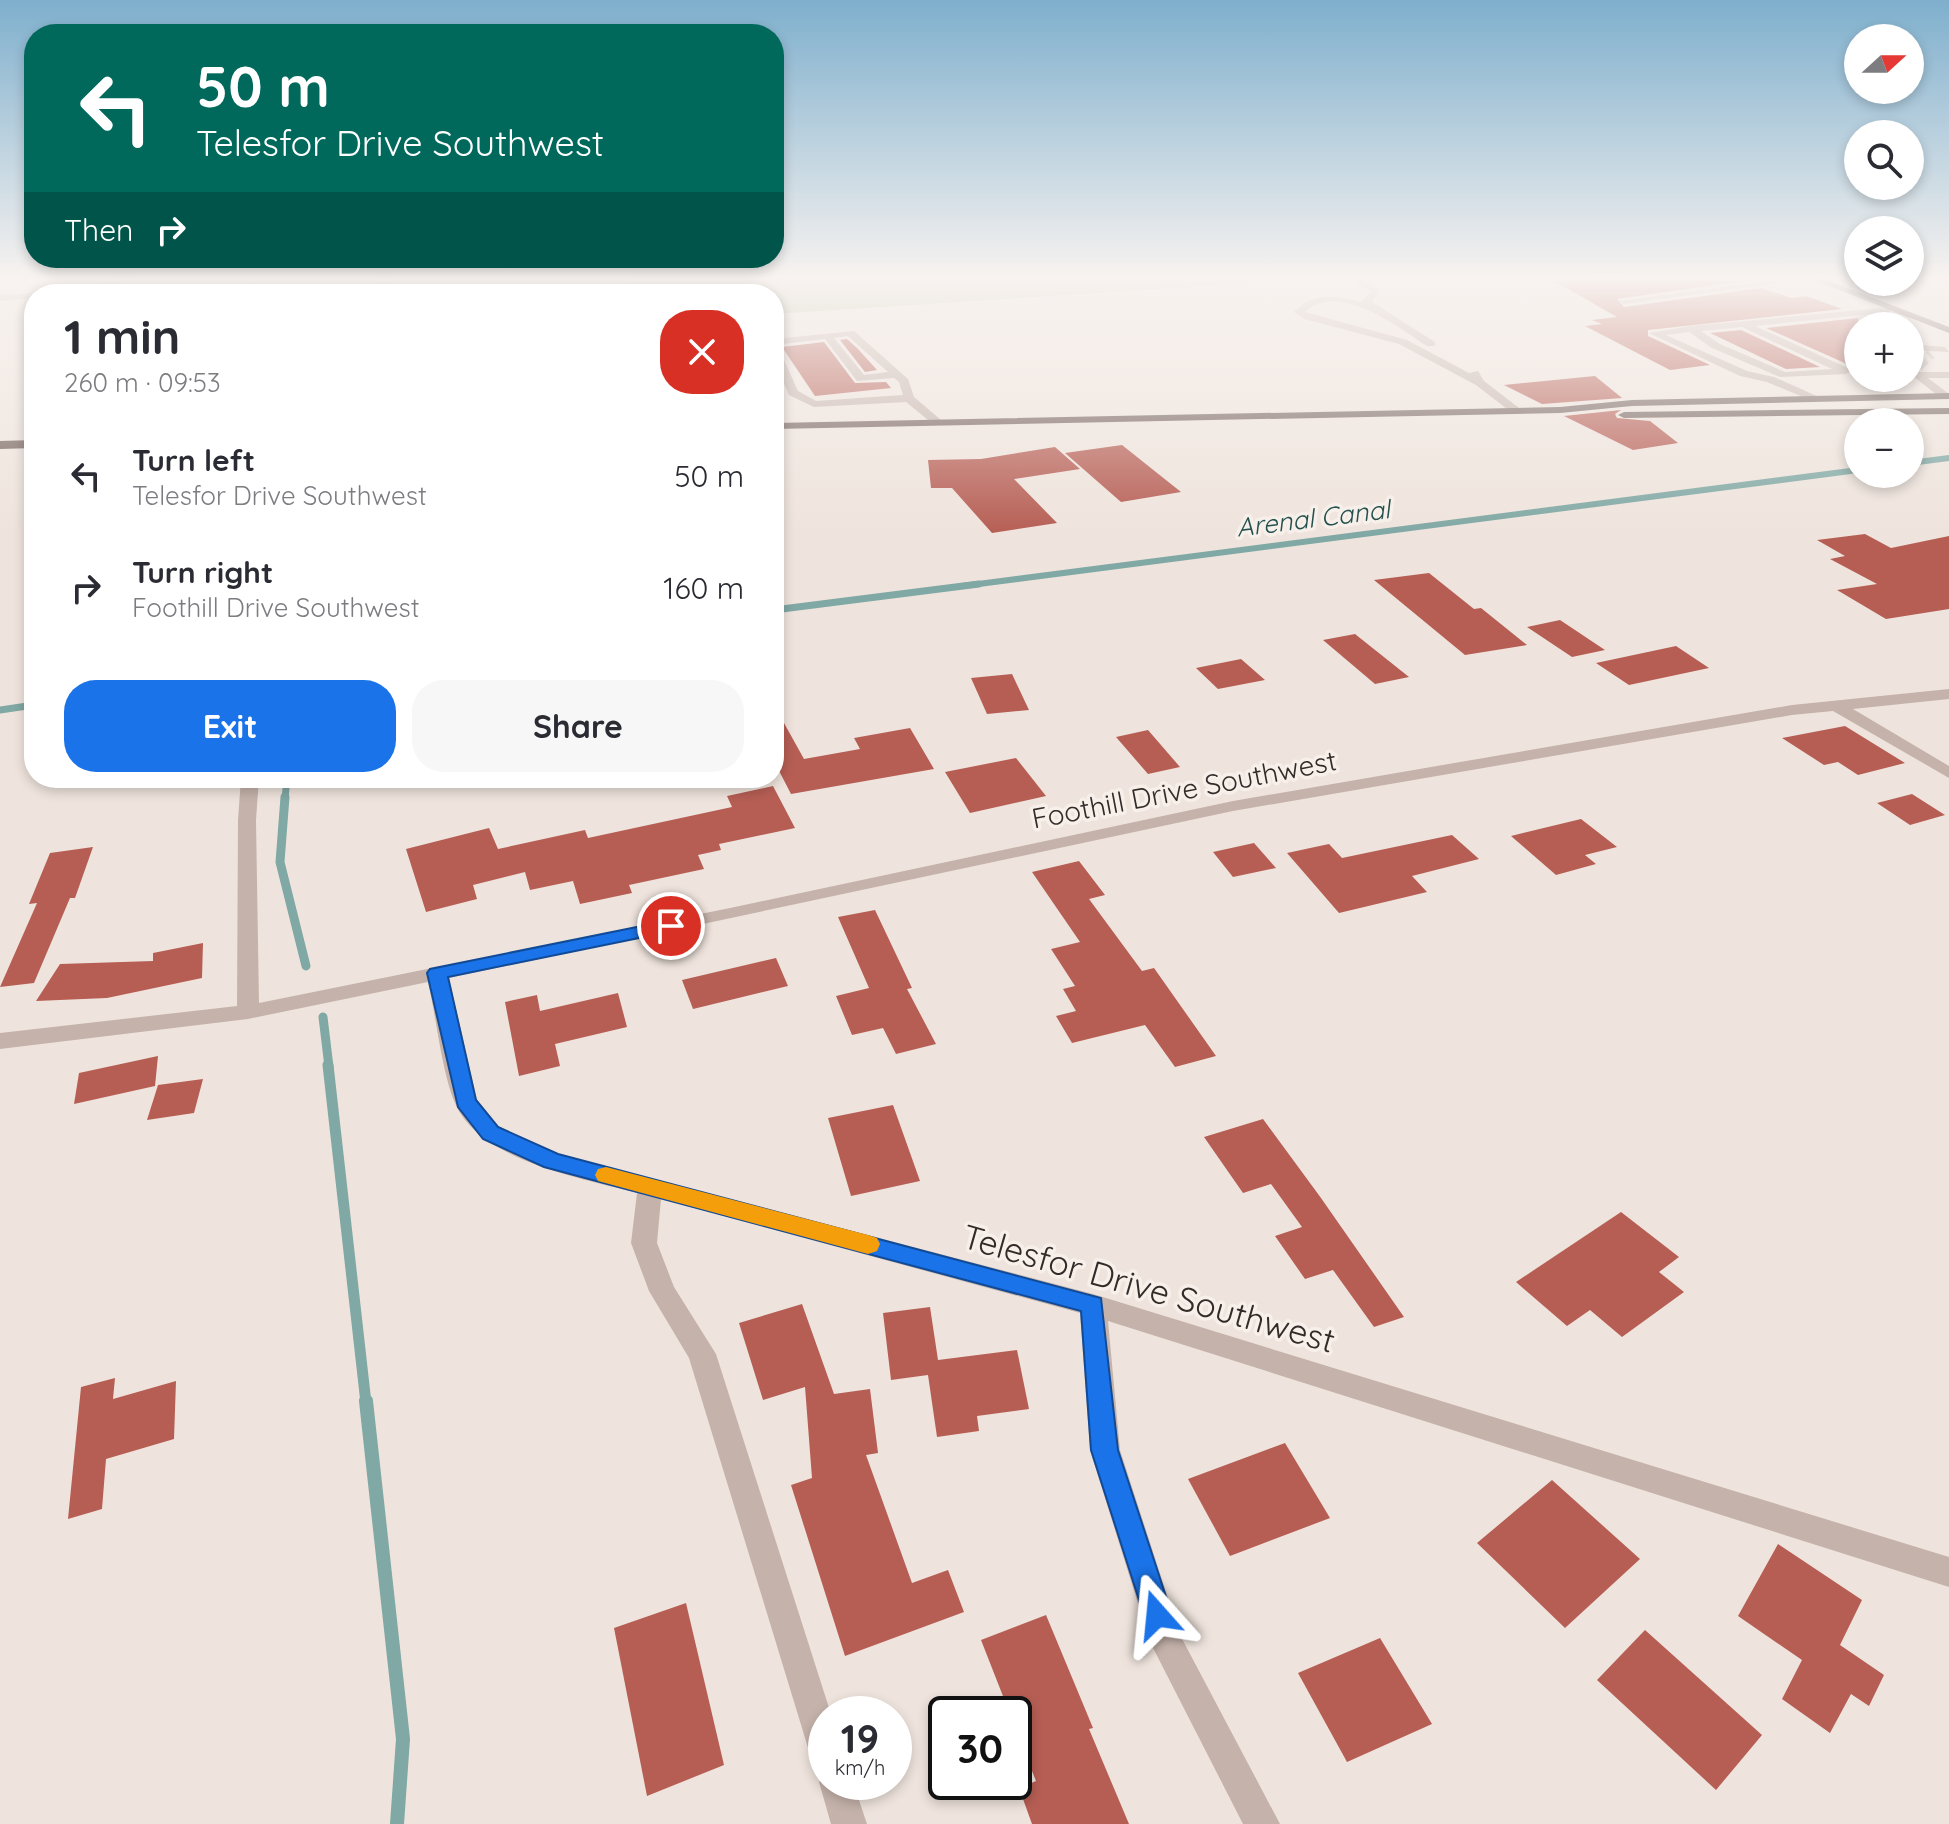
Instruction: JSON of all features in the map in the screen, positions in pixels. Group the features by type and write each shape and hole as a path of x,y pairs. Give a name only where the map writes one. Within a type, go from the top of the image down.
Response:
{"main road":[{"path":"1560,410 1632,403 1947,396"},
{"path":"1648,417 1786,407 1797,402 1797,399"},
{"path":"784,426 1515,410 1648,417 1949,411"},
{"path":"0,445 24,444"}],"street":[{"path":"850,364 861,379 896,374"},
{"path":"885,364 904,381 909,398 937,422"},
{"path":"1445,364 1480,383 1515,410"},
{"path":"1464,364 1472,369 1480,383"},
{"path":"1722,364 1744,374 1770,379 1815,399"},
{"path":"1761,364 1787,375"},
{"path":"1766,364 1787,375"},
{"path":"1822,364 1840,372"},
{"path":"1770,379 1846,371 1831,364"},
{"path":"1924,371 1949,375"},
{"path":"784,372 793,393 814,404 909,398"},
{"path":"1924,377 1947,396"},
{"path":"1762,400 1770,379"},
{"path":"813,425 814,404"},
{"name":"Foothill Drive Southwest","path":"248,1012 1233,806 1792,710 1949,694"},
{"path":"1837,706 1949,773"},
{"path":"0,1041 248,1012 249,788"},
{"name":"Telesfor Drive Southwest","path":"437,973 466,1102 491,1133 552,1161 1093,1305 1949,1572"},
{"path":"650,1186 644,1243 662,1291 702,1354 809,1696"},
{"path":"1093,1305 1105,1450 1166,1642 1262,1824"},
{"path":"842,1800 849,1824"}],"building":[{"path":"794,364 841,364 855,383 886,382 891,388 815,396"},
{"path":"859,364 872,364 877,370 865,372"},
{"path":"1659,364 1710,365 1670,370"},
{"path":"1776,364 1814,364 1820,367 1786,369"},
{"path":"1595,376 1622,398 1542,404 1504,385"},
{"path":"1621,410 1615,414 1617,418 1650,421 1678,443 1633,450 1564,416"},
{"path":"1122,445 1181,492 1121,502 1065,453"},
{"path":"1055,447 1080,469 1014,479 1057,523 992,533 952,488 931,488 928,460 981,459"},
{"path":"1865,534 1891,548 1949,536 1949,609 1886,619 1837,590 1877,584 1830,559 1845,556 1817,540"},
{"path":"1429,573 1474,609 1481,608 1527,645 1465,655 1374,580"},
{"path":"1560,620 1605,650 1572,657 1527,627"},
{"path":"1355,634 1409,677 1375,684 1323,640"},
{"path":"1676,646 1709,668 1629,685 1596,663"},
{"path":"1241,659 1265,680 1218,689 1196,668"},
{"path":"1012,674 1029,710 987,714 971,678"},
{"path":"784,723 804,759 860,749 854,738 910,728 934,769 791,794 784,780"},
{"path":"1845,726 1905,763 1858,775 1838,762 1824,765 1782,738"},
{"path":"1148,730 1180,767 1148,774 1116,737"},
{"path":"1016,758 1046,796 970,813 945,772"},
{"path":"774,788 795,828 719,844 721,850 698,855 704,869 629,885 632,893 580,904 573,881 530,890 525,872 473,885 477,899 426,912 406,849 489,828 498,849 585,830 588,838 732,807 727,796"},
{"path":"1912,794 1945,815 1910,825 1877,803"},
{"path":"1581,819 1617,847 1585,855 1596,864 1556,875 1511,836"},
{"path":"1452,835 1479,859 1412,876 1427,892 1339,913 1287,853 1329,844 1342,858"},
{"path":"1254,843 1276,868 1233,877 1213,852"},
{"path":"93,847 75,898 70,898 34,983 0,987 37,903 29,904 50,853"},
{"path":"1079,861 1105,895 1089,899 1142,971 1154,968 1216,1056 1175,1067 1145,1025 1072,1043 1056,1016 1076,1011 1063,989 1075,986 1051,949 1080,942 1032,872"},
{"path":"875,910 912,988 907,989 936,1044 896,1054 883,1028 852,1035 836,996 869,988 838,917"},
{"path":"203,943 202,978 107,998 36,1001 60,964 153,961 153,953"},
{"path":"776,958 788,986 693,1009 682,980"},
{"path":"618,993 627,1027 555,1044 560,1066 519,1076 505,1002 537,995 540,1011"},
{"path":"158,1056 155,1086 74,1104 79,1073"},
{"path":"203,1079 194,1113 147,1120 158,1085"},
{"path":"893,1105 920,1181 851,1196 828,1118"},
{"path":"1263,1119 1404,1317 1374,1327 1333,1270 1305,1279 1275,1236 1302,1227 1271,1184 1243,1193 1204,1137"},
{"path":"1621,1212 1679,1257 1659,1272 1684,1292 1622,1337 1590,1310 1567,1326 1516,1282"},
{"path":"802,1304 834,1394 870,1389 878,1453 866,1455 912,1583 948,1570 964,1612 845,1656 791,1485 812,1478 805,1387 763,1400 739,1323"},
{"path":"930,1307 938,1360 1017,1350 1029,1409 977,1416 979,1431 937,1437 928,1375 891,1380 883,1313"},
{"path":"115,1378 113,1399 176,1381 174,1439 106,1459 102,1509 68,1519 81,1387"},
{"path":"1285,1443 1330,1518 1230,1556 1188,1479"},
{"path":"1552,1480 1640,1559 1565,1628 1477,1543"},
{"path":"1778,1544 1862,1600 1840,1645 1884,1675 1869,1706 1851,1694 1830,1733 1782,1699 1802,1660 1738,1616"},
{"path":"686,1603 724,1765 647,1796 614,1628"},
{"path":"1046,1615 1129,1824 1032,1824 1023,1800 1032,1800 1032,1783 1036,1781 1032,1771 1032,1696 1003,1696 981,1640"},
{"path":"1645,1630 1762,1735 1716,1790 1597,1680"},
{"path":"1380,1638 1432,1724 1347,1762 1298,1673"}],"waterway":[{"name":"Arenal Canal","path":"1924,461 1949,458"},
{"name":"Arenal Canal","path":"963,586 1844,472"},
{"name":"Arenal Canal","path":"784,609 979,584"},
{"name":"Arenal Canal","path":"0,710 24,706"},
{"path":"285,799 286,788"},
{"path":"285,797 280,862 306,966"},
{"path":"323,1017 329,1067"},
{"path":"328,1065 366,1403"},
{"path":"366,1401 403,1739 397,1824"}],"slow traffic":[{"path":"606,1175 868,1244"}],"route":[{"path":"671,926 437,973 466,1102 491,1133 552,1161 1093,1305 1105,1450 1157,1615"}]}
